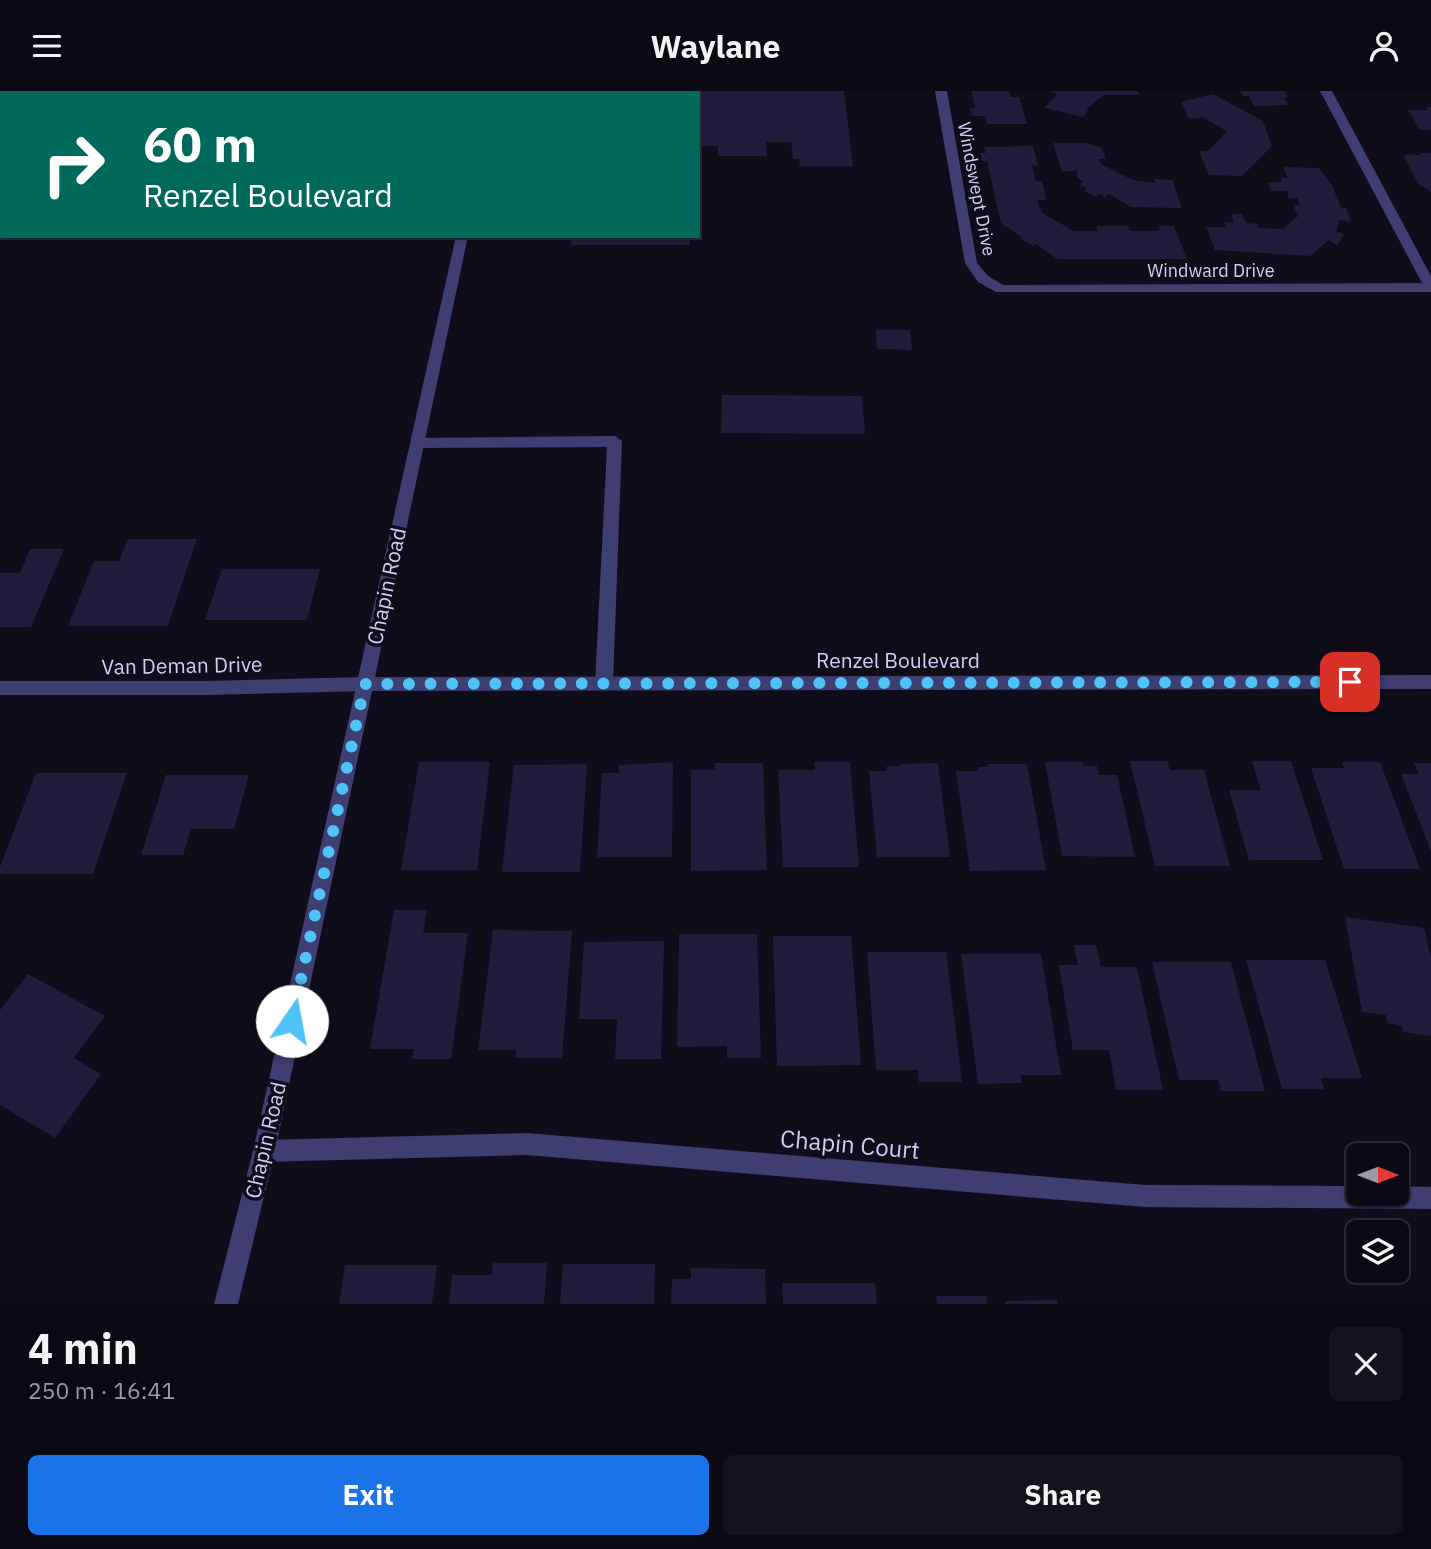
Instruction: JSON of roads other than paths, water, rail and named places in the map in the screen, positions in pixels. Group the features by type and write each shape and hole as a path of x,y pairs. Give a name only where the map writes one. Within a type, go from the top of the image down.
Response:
{"street":[{"name":"Windswept Drive","path":"940,91 971,263 977,275 992,285"},
{"path":"1326,91 1431,288"},
{"name":"Chapin Road","path":"226,1304 264,1151 462,238"},
{"name":"Windward Drive","path":"992,285 1001,289 1431,288"},
{"path":"417,443 615,441 604,683"},
{"name":"Renzel Boulevard","path":"365,684 1431,682"},
{"name":"Van Deman Drive","path":"0,688 208,688 365,684"},
{"name":"Chapin Court","path":"264,1151 527,1144 1145,1196 1431,1198"}]}
